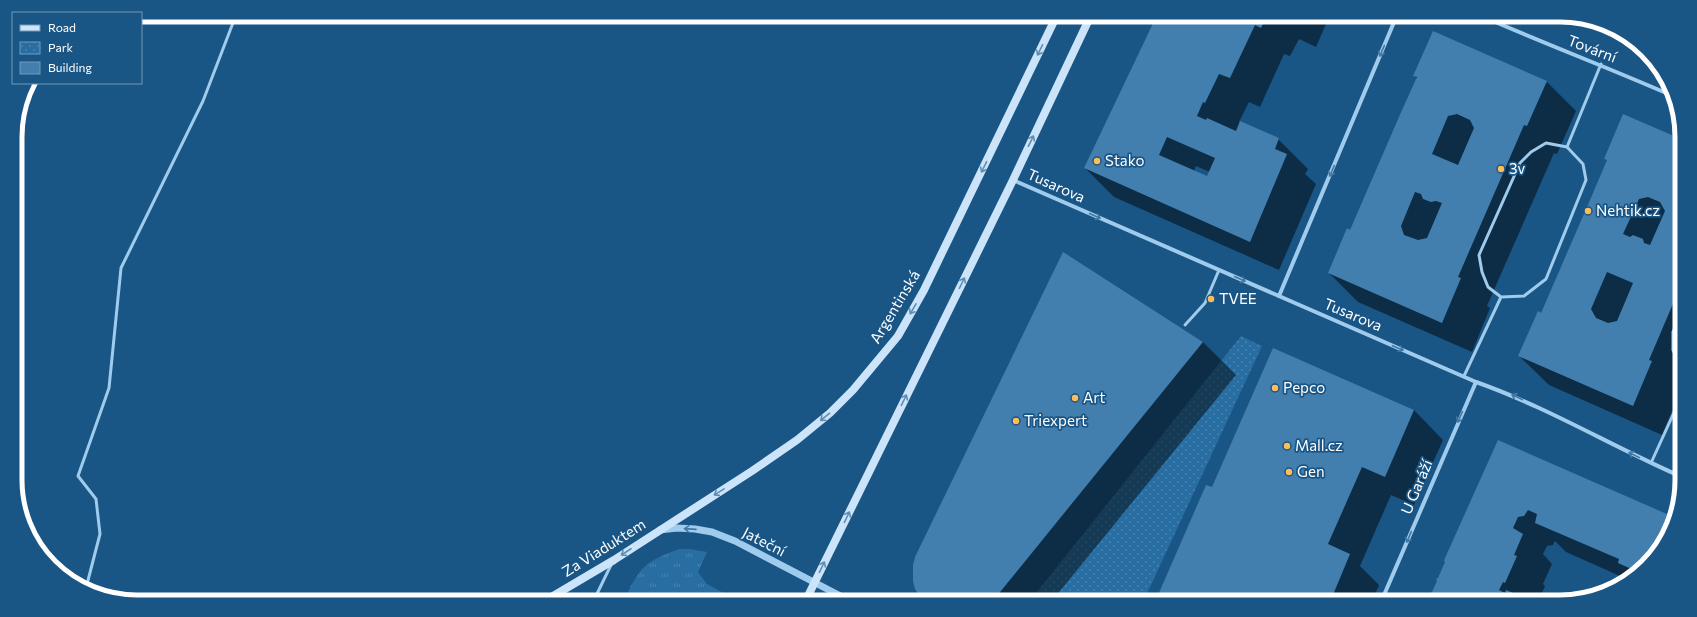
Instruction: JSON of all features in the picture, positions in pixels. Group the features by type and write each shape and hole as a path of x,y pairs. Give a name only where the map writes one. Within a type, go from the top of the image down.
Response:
{"main road":[{"name":"Argentinská","path":"658,530 746,475 797,440 824,418 853,390 898,336 924,290 1054,22"},
{"path":"808,595 1013,180 1088,22"},
{"name":"Za Viaduktem","path":"555,595 614,560 658,530"}],"street":[{"path":"1279,296 1394,22"},
{"name":"Tovární","path":"1495,22 1540,42 1601,64 1666,92"},
{"name":"Tusarova","path":"1013,180 1476,382 1509,393 1675,474"},
{"name":"U Garáží","path":"1384,595 1476,382"},
{"name":"Jateční","path":"658,530 677,528 712,532 735,541 838,595"}],"lane":[{"path":"87,584 100,534 96,499 78,476 109,388 121,268 203,101 233,22"},
{"path":"1566,147 1601,64"},
{"path":"1546,143 1566,147 1583,164 1586,180 1546,278 1524,296 1501,297 1488,287 1482,272 1480,255 1492,227 1520,163 1531,152 1546,143"},
{"path":"1185,325 1205,303 1219,270"},
{"path":"1464,376 1501,297"},
{"path":"1675,328 1673,332 1673,350 1675,354"},
{"path":"1650,463 1675,411"},
{"path":"596,595 614,560"}],"green space":[{"path":"1241,336 1262,346 1146,595 1035,595"},
{"path":"680,549 707,552 698,572 707,584 727,595 627,595 638,574 657,558"}],"building":[{"path":"1154,22 1264,22 1261,28 1255,25 1230,78 1219,74 1197,116 1206,120 1207,118 1236,131 1240,121 1279,138 1275,149 1287,154 1250,242 1084,168","holes":["1167,137 1215,158 1207,176 1159,155"]},
{"path":"1433,31 1547,81 1527,126 1524,125 1458,277 1461,278 1442,323 1328,273 1347,228 1350,230 1417,77 1413,76","holes":["1457,114 1470,120 1474,128 1458,165 1432,154 1448,116","1415,192 1421,194 1423,199 1431,202 1436,201 1442,203 1427,238 1418,240 1404,235 1401,226"]},
{"path":"1623,114 1675,136 1675,299 1649,360 1652,361 1633,406 1518,356 1538,311 1541,313 1607,160 1604,159","holes":["1648,197 1660,202 1665,211 1650,245 1644,243 1643,239 1633,235 1630,237 1623,234 1639,199","1607,272 1633,283 1617,321 1608,323 1596,318 1591,309"]},
{"name":"Art","path":"1063,252 1203,342 998,595 919,595 913,581 913,565 915,557"},
{"name":"Gen","path":"1273,348 1414,410 1385,477 1362,467 1328,544 1350,554 1333,595 1158,595 1206,485 1212,487"},
{"path":"1498,440 1670,515 1656,544 1632,569 1618,563 1619,559 1535,523 1537,514 1528,510 1524,516 1518,517 1513,528 1523,534 1514,555 1517,556 1505,583 1503,582 1499,590 1505,593 1506,590 1518,595 1431,595 1430,593 1432,592 1437,581 1436,579 1438,578 1445,562 1445,558"}],"place":[{"name":"Stako","path":"1097,161"},
{"name":"3v","path":"1501,169"},
{"name":"Nehtik.cz","path":"1588,211"},
{"name":"TVEE","path":"1211,299"},
{"name":"Pepco","path":"1275,388"},
{"name":"Art","path":"1075,398"},
{"name":"Triexpert","path":"1016,421"},
{"name":"Mall.cz","path":"1287,446"},
{"name":"Gen","path":"1289,472"}]}
